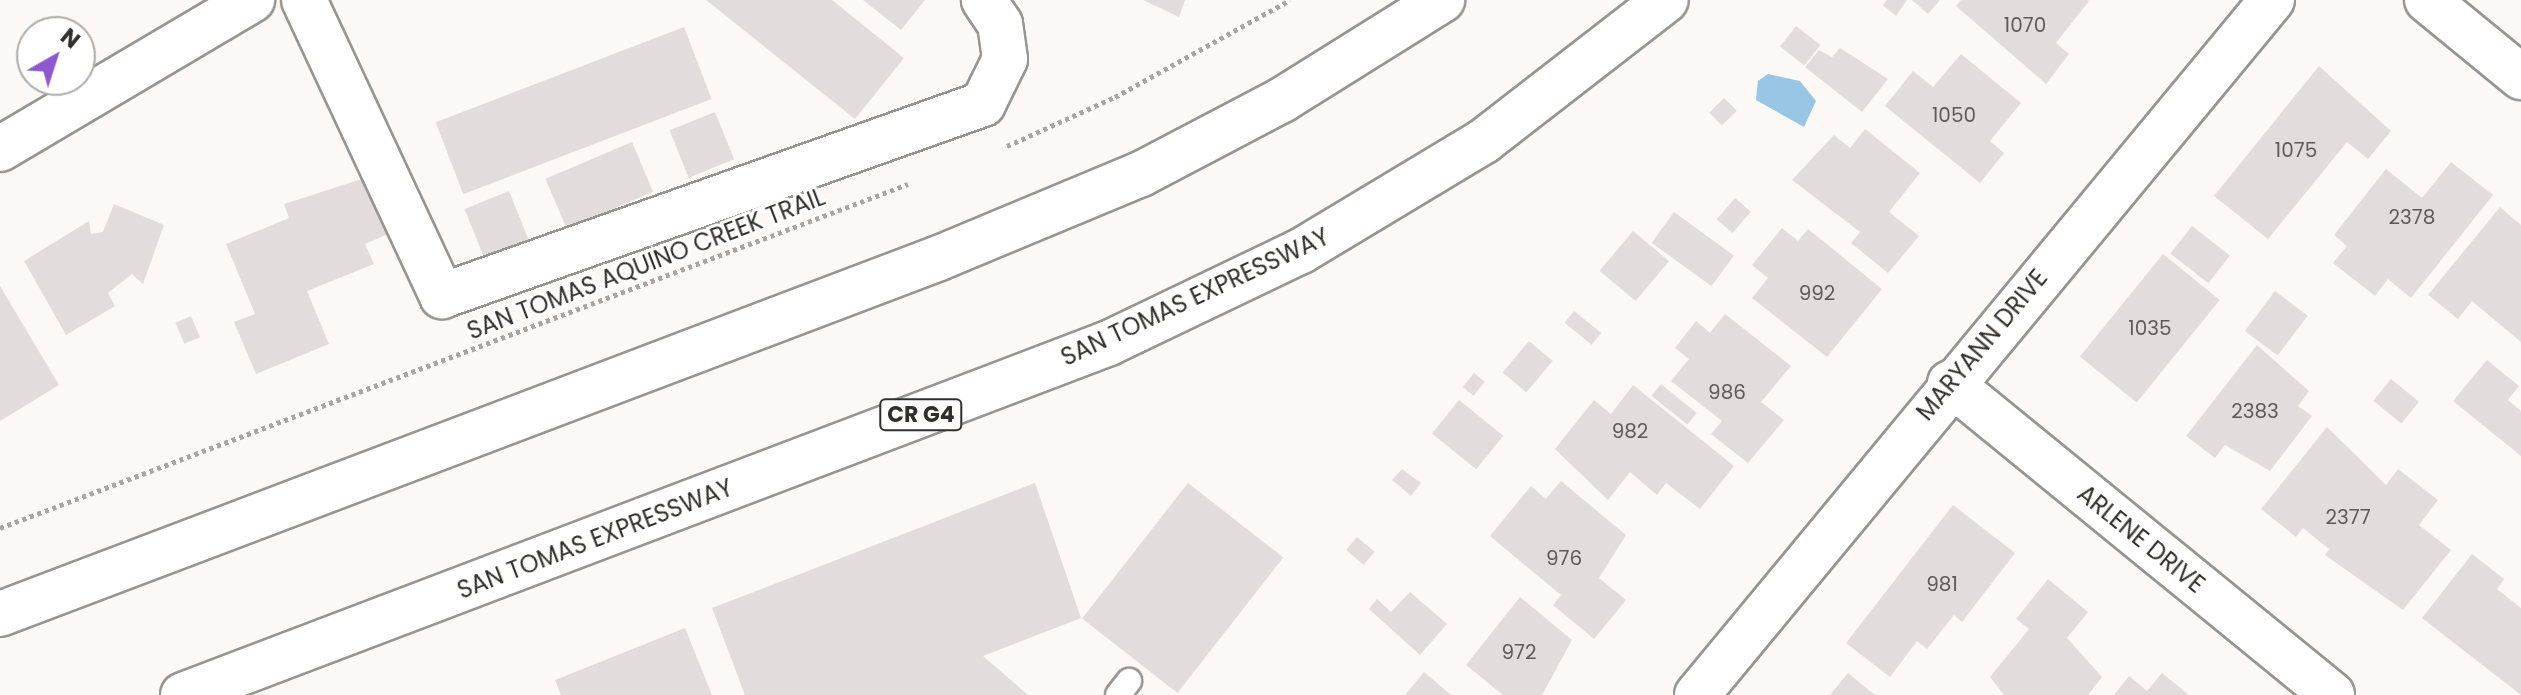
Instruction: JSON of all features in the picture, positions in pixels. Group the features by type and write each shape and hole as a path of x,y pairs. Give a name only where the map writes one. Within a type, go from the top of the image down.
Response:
{"main road":[{"path":"0,149 252,0"},
{"path":"304,0 442,296 983,104 1005,49 984,0"},
{"path":"0,614 939,258 1141,174 1282,100 1442,0"},
{"name":"SAN TOMAS EXPRESSWAY","path":"183,695 1109,343 1301,251 1484,141 1666,0"},
{"name":"MARYANN DRIVE","path":"1697,695 1950,383 2272,0"},
{"path":"2427,0 2521,77"},
{"name":"ARLENE DRIVE","path":"1950,383 2332,695"}],"path":[{"path":"998,150 1115,97 1290,0"},
{"name":"SAN TOMAS AQUINO CREEK TRAIL","path":"0,528 912,183"}],"water":[{"path":"1768,74 1800,81 1816,101 1804,127 1756,100 1758,81"}],"building":[{"path":"706,0 832,0 904,58 855,119"},
{"path":"863,0 925,0 901,30"},
{"path":"1143,0 1185,0 1179,17"},
{"path":"1887,0 1907,0 1896,16 1883,5"},
{"path":"1912,0 1940,0 1928,14"},
{"path":"1961,0 2089,1 2056,43 2069,54 2046,84 1956,6"},
{"path":"1796,26 1820,45 1804,66 1780,46"},
{"path":"684,27 712,99 463,194 436,122"},
{"path":"1840,48 1888,79 1862,112 1805,67 1819,50 1832,57"},
{"path":"1961,54 2021,103 1990,141 2004,153 1980,183 1885,106 1913,71 1933,87"},
{"path":"2319,66 2391,131 2368,159 2347,142 2268,239 2214,196"},
{"path":"1724,98 1737,111 1722,126 1709,113"},
{"path":"715,112 734,159 689,178 670,130"},
{"path":"1865,129 1920,173 1889,212 1919,236 1888,273 1851,243 1860,232 1792,180 1834,135 1850,148"},
{"path":"632,142 653,192 567,228 545,179"},
{"path":"2451,162 2493,195 2411,298 2388,279 2375,296 2333,263 2347,246 2334,235 2386,169 2422,198"},
{"path":"365,178 388,234 365,244 374,264 307,291 329,344 256,374 234,322 255,314 226,244 289,218 284,204"},
{"path":"509,191 529,240 484,258 464,209"},
{"path":"1735,198 1751,212 1732,233 1717,219"},
{"path":"114,204 164,225 143,284 132,274 108,293 115,306 66,335 24,261 89,221 91,234 103,232"},
{"path":"2500,207 2521,225 2521,342 2472,301 2458,319 2428,295"},
{"path":"1674,212 1734,255 1712,286 1652,243"},
{"path":"2192,226 2230,256 2208,283 2170,254"},
{"path":"1782,228 1798,241 1808,229 1882,289 1827,357 1752,298 1768,278 1752,265"},
{"path":"1633,231 1669,261 1636,301 1600,271"},
{"path":"2163,254 2220,300 2137,403 2080,357"},
{"path":"0,286 59,385 0,421"},
{"path":"2275,291 2308,316 2278,356 2245,331"},
{"path":"1574,311 1601,333 1592,345 1565,323"},
{"path":"1725,314 1791,366 1761,402 1784,420 1748,463 1711,434 1722,421 1671,381 1689,359 1675,348 1696,321 1710,333"},
{"path":"191,316 200,337 184,344 175,323"},
{"path":"1529,341 1553,361 1526,392 1503,372"},
{"path":"2257,345 2309,391 2298,406 2312,416 2270,471 2225,445 2215,458 2186,436"},
{"path":"2487,360 2519,386 2508,400 2521,411 2521,456 2453,401"},
{"path":"1474,373 1485,382 1474,396 1463,387"},
{"path":"2391,379 2419,402 2401,423 2373,401"},
{"path":"1661,384 1697,413 1687,425 1652,396"},
{"path":"1633,385 1734,466 1700,509 1666,483 1657,495 1630,472 1608,500 1555,449 1594,400 1611,414"},
{"path":"1459,400 1503,436 1476,469 1432,433"},
{"path":"2327,427 2386,485 2398,469 2438,500 2419,525 2451,550 2403,610 2325,555 2329,549 2303,528 2296,537 2261,509"},
{"path":"1402,469 1421,483 1411,496 1392,480"},
{"path":"1561,481 1626,535 1599,578 1626,600 1594,639 1553,605 1561,595 1490,536 1531,486 1546,499"},
{"path":"1035,483 1081,618 983,656 1028,695 745,695 712,608"},
{"path":"1188,483 1283,557 1177,693 1082,619"},
{"path":"1953,505 2015,553 1962,622 1954,615 1927,649 1917,641 1890,677 1846,643"},
{"path":"1357,537 1375,552 1364,565 1346,550"},
{"path":"2472,554 2504,579 2497,589 2521,608 2521,695 2422,618"},
{"path":"2048,579 2088,612 2067,638 2102,677 2088,695 2004,695 1990,677 2029,629 2016,619"},
{"path":"1410,592 1447,624 1420,655 1369,609 1377,599 1391,612"},
{"path":"1520,597 1572,640 1542,695 1503,695 1466,665"},
{"path":"685,628 712,695 561,695 555,680"},
{"path":"1424,672 1451,695 1405,695"},
{"path":"1848,673 1875,695 1830,695"},
{"path":"2162,673 2189,695 2114,695 2129,676 2147,691"}]}
